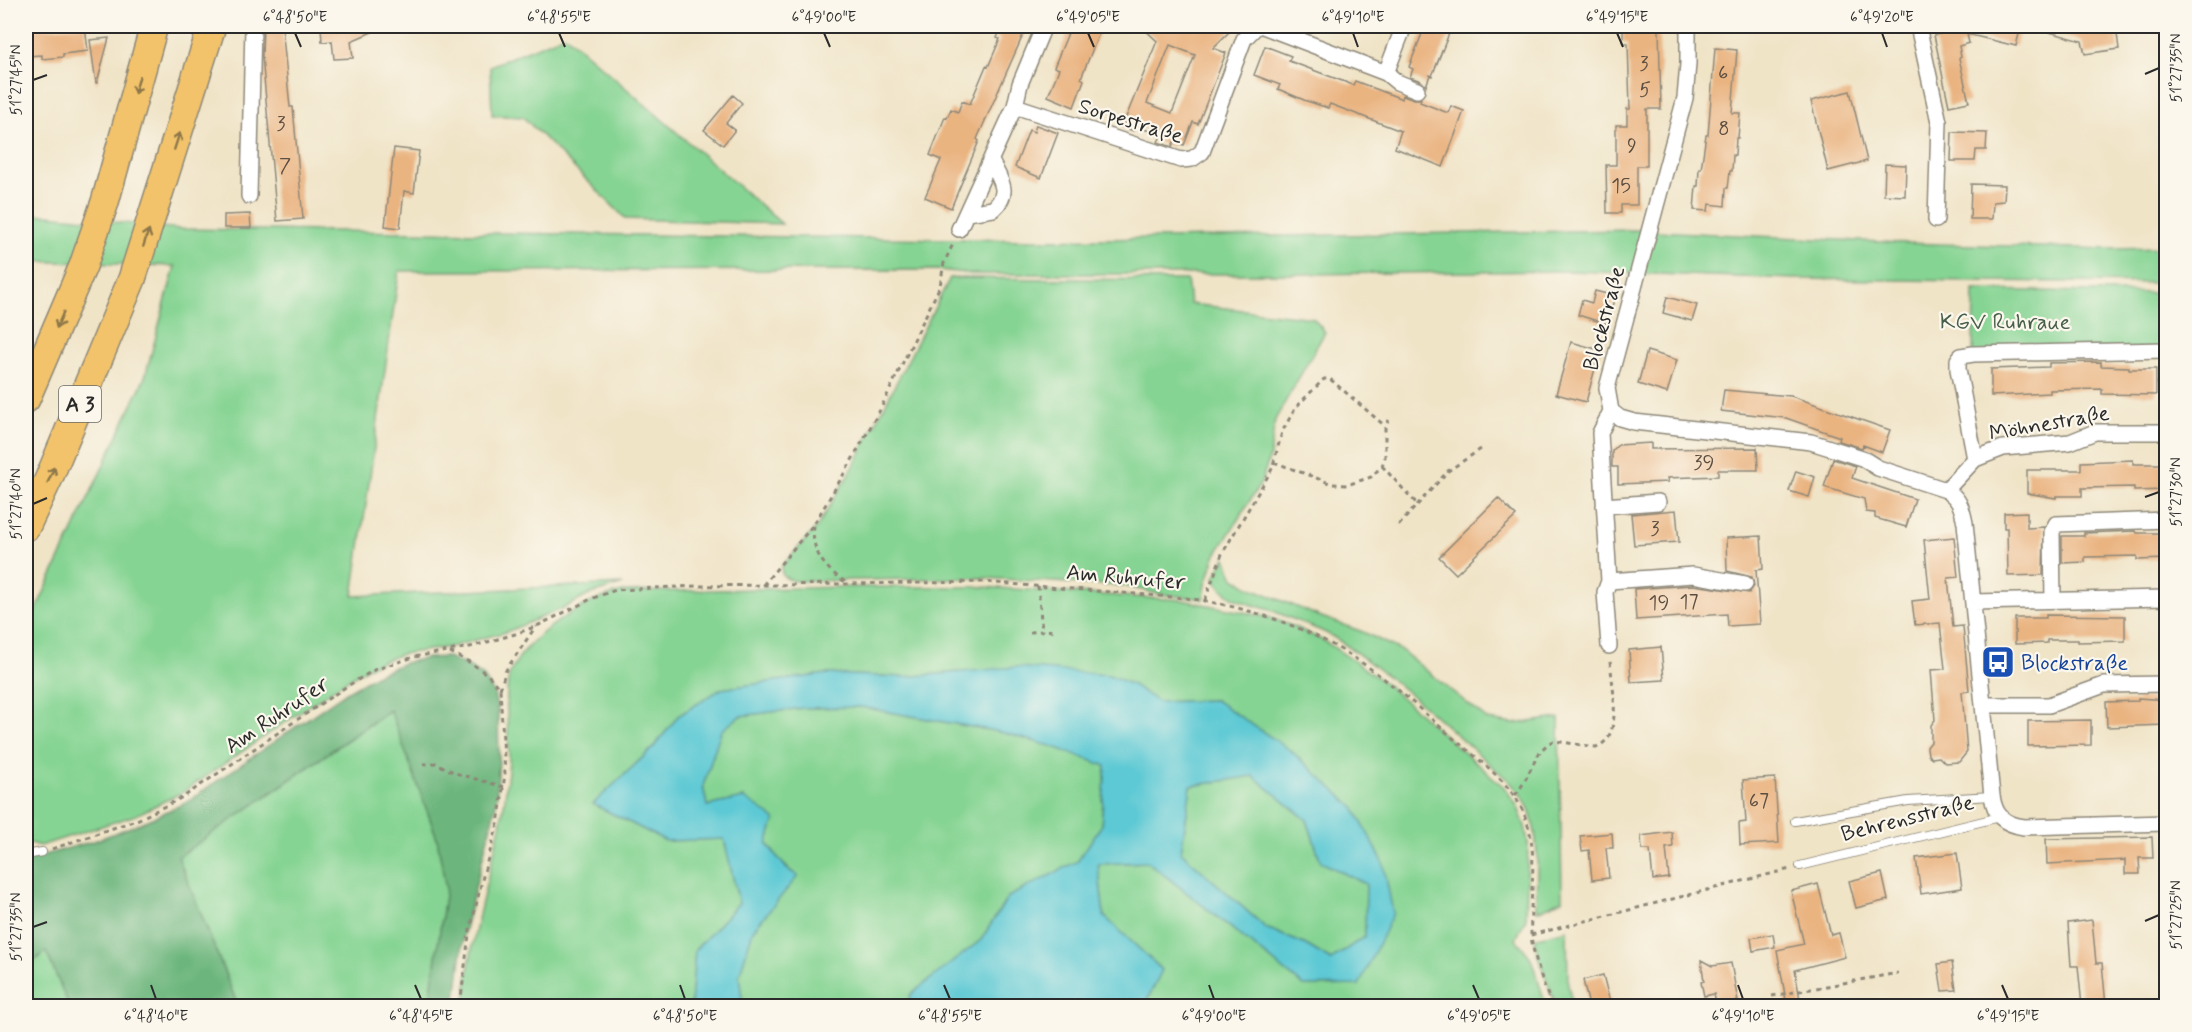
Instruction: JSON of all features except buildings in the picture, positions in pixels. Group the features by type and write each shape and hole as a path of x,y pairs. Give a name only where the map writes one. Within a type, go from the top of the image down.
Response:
{"highway":[{"name":"A 3","path":"26,399 83,266 105,202 154,27"},
{"name":"A 3","path":"26,527 49,478 132,279 211,31"}],"street":[{"path":"249,196 253,26"},
{"path":"959,229 1015,106 1020,84 1044,26"},
{"name":"Sorpestraße","path":"1015,106 1181,160 1192,159 1202,152 1241,45 1257,26"},
{"path":"1263,26 1386,73 1397,82 1417,90"},
{"path":"1386,73 1404,26"},
{"name":"Blockstraße","path":"1611,411 1607,388 1685,98 1688,26"},
{"path":"1918,26 1939,122 1936,220"},
{"path":"967,213 993,209 1003,197 1003,186 991,161"},
{"name":"Möhnestraße","path":"1975,459 1958,369 1961,356 2166,350"},
{"path":"1609,646 1605,592 1609,581 1600,433 1611,411 1620,418 1634,422 1811,442 1862,458 1878,468 1946,490 1959,502 1964,517 1992,796 2000,817"},
{"name":"Möhnestraße","path":"1946,490 1975,459 2003,448 2070,442 2095,432 2166,432"},
{"path":"1604,506 1658,502"},
{"path":"2054,600 2052,532 2056,524 2166,520"},
{"path":"1609,581 1693,575 1744,584"},
{"path":"1973,602 2166,598"},
{"path":"1983,705 2049,705 2104,685 2166,684"},
{"name":"Behrensstraße","path":"2000,817 2007,823 2024,827 2166,823"}],"lane":[{"path":"1795,821 1908,801 1992,796"},
{"name":"Behrensstraße","path":"1800,866 2000,817"},
{"path":"26,855 42,852"}],"path":[{"path":"763,585 814,524 871,429 940,286 944,263 952,244"},
{"path":"1204,600 1222,554 1263,488 1274,462 1282,432 1296,407 1324,379 1330,379 1384,426"},
{"path":"1274,462 1332,484 1347,485 1371,477 1382,466 1385,457 1384,426 1389,420"},
{"path":"1399,525 1448,471 1481,449"},
{"path":"1382,466 1418,505"},
{"path":"814,524 813,537 819,557 831,572 847,583"},
{"name":"Am Ruhrufer","path":"42,852 139,819 183,797 344,687 374,670 414,657 494,641 537,626 593,598 624,589 984,582 1130,592 1204,600 1242,608 1283,620 1310,632 1341,649 1388,682 1478,759 1515,795 1526,817 1532,844 1530,935 1552,1006"},
{"path":"1038,586 1042,632"},
{"name":"Am Ruhrufer","path":"500,689 506,670 537,626"},
{"path":"1030,632 1055,630"},
{"path":"1515,795 1524,786 1540,750 1548,743 1554,741 1596,747 1608,739 1614,722 1609,646"},
{"path":"448,652 471,663 488,675 500,689 504,787 498,824 470,934 460,1006"},
{"path":"423,764 436,763 455,773 504,787"},
{"path":"1530,935 1800,866"},
{"path":"1772,996 1898,973"},
{"path":"1544,1006 1548,996"}],"green space":[{"path":"565,35 782,224 626,219 523,117 492,115 490,66"},
{"path":"26,214 180,229 1044,240 1634,230 1902,243 2109,249 2166,248 2166,283 1796,279 1570,271 972,274 940,270 399,271 353,596 623,584 591,594 506,632 450,647 402,654 372,665 183,792 136,815 40,846 26,842 26,631 145,377 175,266 26,261"},
{"path":"950,278 1187,280 1190,304 1313,318 1325,332 1275,420 1270,456 1261,483 1215,556 1204,599 1158,594 1125,586 983,578 795,581 782,574 782,566 817,527 852,469"},
{"name":"KGV Ruhraue","path":"1974,290 2166,293 2166,348 1973,354"},
{"path":"1225,557 1234,578 1249,587 1363,632 1402,651 1488,720 1513,724 1559,718 1562,900 1536,910 1537,854 1534,827 1525,801 1510,782 1406,691 1342,642 1324,632 1232,597 1225,592 1215,578"},
{"path":"844,587 983,587 1182,600 1268,617 1324,641 1386,684 1504,787 1517,805 1525,826 1528,843 1526,918 1516,939 1531,958 1546,1006 1144,1006 1162,970 1104,916 1098,864 1148,862 1304,986 1359,985 1383,862 1354,808 1290,750 1215,700 1158,702 1133,685 1109,675 958,672 904,677 826,674 721,689 678,716 654,747 593,804 666,841 724,839 739,903 695,950 691,1006 465,1006 471,952 505,798 509,761 507,688 511,671 519,657 544,632 575,611 608,596 623,592"},
{"path":"448,657 470,667 484,677 494,693 498,712 499,759 496,805 464,933 455,1006 429,1006 446,889 437,838 390,710 178,857 238,1006 69,1006 46,951 26,968 26,860 94,841 185,803 348,691 376,675 404,663 427,658"},
{"path":"861,707 1000,732 1054,746 1106,766 1101,826 1078,861 1008,897 981,940 912,994 907,1006 743,1006 739,976 753,930 797,876 772,850 744,798 707,806 703,786 721,731 740,716 803,708"},
{"path":"391,710 437,838 446,889 429,1006 238,1006 178,857"},
{"path":"1253,776 1307,820 1321,862 1366,884 1365,936 1331,960 1306,945 1266,928 1181,852 1191,786"},
{"path":"1567,930 1568,985 1573,1006 1556,1006 1535,941 1538,937"},
{"path":"46,951 69,1006 26,1006 26,968"}],"water":[{"path":"1018,667 1109,675 1133,685 1158,702 1215,700 1290,750 1354,808 1383,862 1393,913 1359,985 1304,986 1148,862 1098,864 1104,916 1162,970 1144,1006 907,1006 911,994 981,940 1008,897 1078,861 1101,826 1106,766 1054,747 1000,732 861,707 803,708 740,716 721,731 703,786 707,806 744,798 775,819 767,844 787,869 798,876 753,930 739,976 743,1006 691,1006 695,950 739,903 724,839 666,841 593,804 654,747 678,716 721,689 826,674 904,677","holes":["1253,776 1307,820 1321,862 1366,884 1365,936 1331,960 1306,945 1266,928 1181,852 1191,786"]}],"place":[{"name":"Blockstraße","path":"1998,662"}]}
